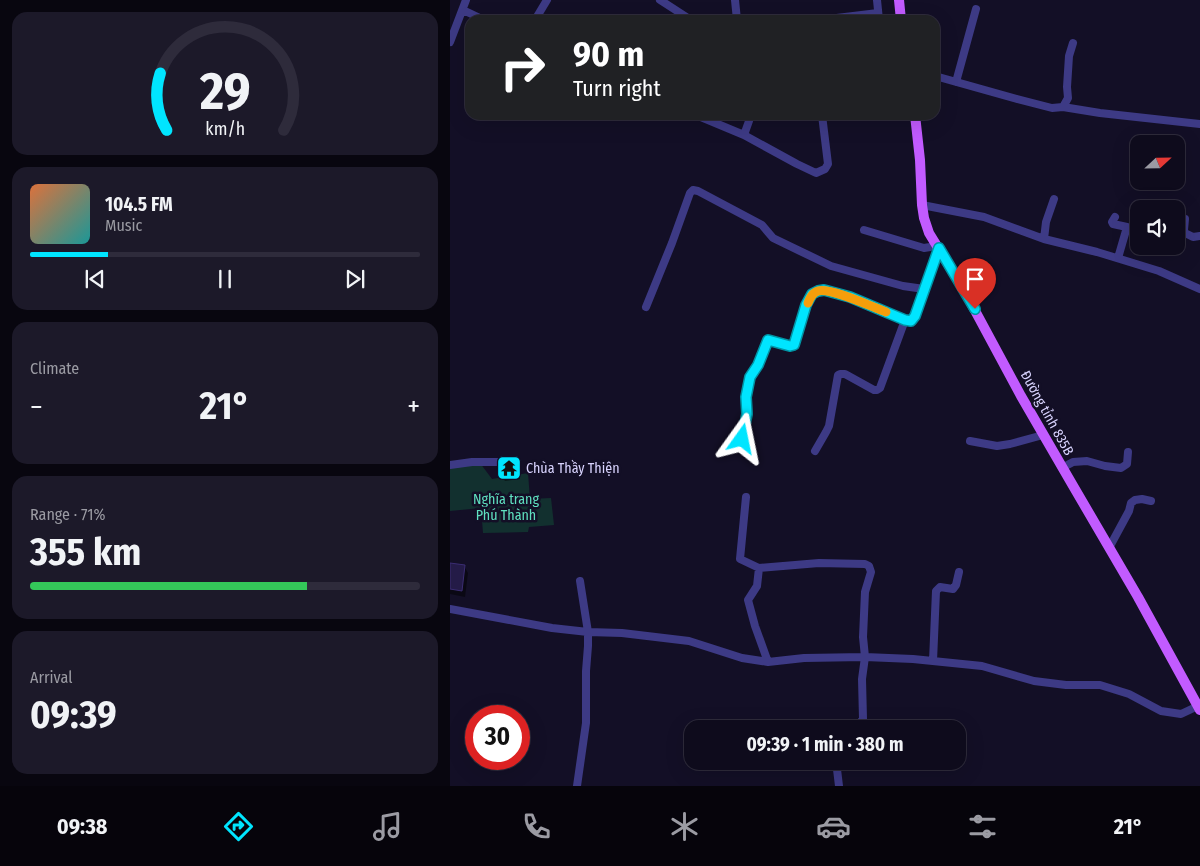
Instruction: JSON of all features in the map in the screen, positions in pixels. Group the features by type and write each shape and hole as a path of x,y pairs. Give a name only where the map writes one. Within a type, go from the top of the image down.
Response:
{"main road":[{"path":"899,0 900,15"},
{"name":"Đường tỉnh 835B","path":"916,120 922,205 924,218 930,233 965,292 1043,435 1138,597 1199,708"}],"street":[{"path":"450,42 466,0"},
{"path":"538,15 547,0"},
{"path":"660,0 683,15"},
{"path":"734,0 736,15"},
{"path":"877,0 879,15"},
{"path":"956,82 976,8"},
{"path":"463,10 474,15"},
{"path":"1063,107 1068,98 1069,56 1074,43"},
{"path":"940,77 1052,108 1063,107 1200,124"},
{"path":"708,120 744,135 797,164 816,172 825,169 828,164 823,120"},
{"path":"744,135 749,120"},
{"path":"646,307 672,244 690,193 693,190 762,225 773,238 831,266 902,286 924,289"},
{"path":"1044,238 1046,222 1054,199"},
{"path":"922,205 984,217 1044,238 1160,271 1200,289"},
{"path":"1114,217 1113,224 1130,228"},
{"path":"1118,258 1127,227"},
{"path":"864,230 924,248 937,245"},
{"path":"1185,233 1193,237 1200,236"},
{"path":"742,447 747,414 746,397 750,377 758,365 768,340 790,346 794,345 806,305 812,294 824,290 850,297 911,321 915,316 937,245"},
{"path":"815,450 829,426 838,375 846,374 874,390 880,388 905,320"},
{"path":"970,441 997,446 1043,435"},
{"path":"1062,468 1073,462 1087,461 1121,468 1127,464 1128,452"},
{"path":"450,465 472,462 499,462"},
{"path":"746,498 740,559 759,568 819,563 865,564 869,566 871,572 866,592 863,637 865,657 862,680 862,720"},
{"path":"1109,548 1128,512 1130,503 1142,498 1151,501"},
{"path":"759,568 757,586 748,600 768,662"},
{"path":"932,661 936,591 940,587 953,589 959,572"},
{"path":"577,786 586,723 588,632 580,581"},
{"path":"450,609 552,628 689,640 742,658 768,662 804,658 865,657 982,666 1034,681 1066,685 1100,686 1130,694 1161,710 1181,714 1199,708"},
{"path":"837,770 839,786"}],"green space":[{"name":"Nghĩa trang Phú Thành","path":"480,463 492,479 528,473 530,499 551,498 554,525 529,527 528,532 483,533 481,508 450,511 450,467"}],"building":[{"name":"Chùa Thầy Thiện","path":"516,460 519,475 501,477 500,467 504,465 504,461"},
{"path":"450,563 465,565 462,591 450,589"}],"slow traffic":[{"path":"808,303 812,294 824,290 850,297 886,312"}],"place":[{"name":"Chùa Thầy Thiện","path":"509,468"}],"route":[{"path":"742,439 747,414 748,404 746,397 750,377 758,365 768,340 790,346 794,345 806,305 812,294 824,290 850,297 911,321 915,316 939,248 975,309"}]}
